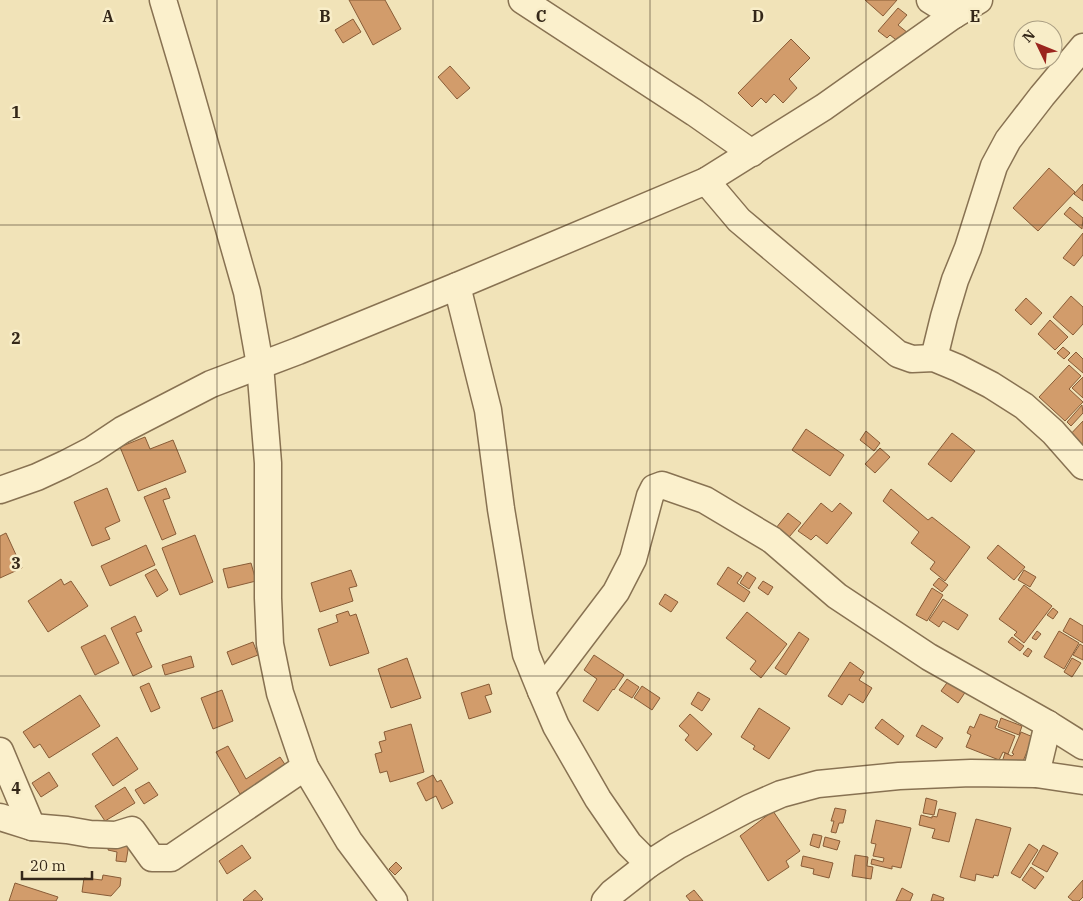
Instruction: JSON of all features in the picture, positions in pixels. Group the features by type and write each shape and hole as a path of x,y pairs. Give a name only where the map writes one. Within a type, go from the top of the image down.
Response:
{"street":[{"path":"162,0 188,83 246,292 260,365 268,463 270,644 280,693 305,767 349,840 394,901"},
{"path":"522,0 695,112 752,153"},
{"path":"930,0 954,15"},
{"path":"0,490 37,477 65,464 92,450 122,430 211,384 457,286 706,182 824,107 954,15 979,0"},
{"path":"934,358 955,280 968,248 994,166 1008,140 1083,47"},
{"path":"706,182 739,220 898,354 912,359 934,358 992,385 1024,406 1082,462"},
{"path":"457,286 488,410 501,509 518,617 526,654 556,726 598,799 629,844 648,864"},
{"path":"540,691 616,592 633,559 650,496 654,488 662,485 705,500 772,540 837,596 929,657 1048,724 1083,746"},
{"path":"1036,774 1048,724"},
{"path":"0,751 32,827"},
{"path":"0,817 32,827 90,834 116,835 132,830 152,858 171,858 305,767"},
{"path":"605,901 648,864 677,846 748,808 781,794 818,784 898,776 971,773 1036,774 1083,781"}],"building":[{"path":"349,0 385,0 401,29 373,45"},
{"path":"865,0 897,0 883,16"},
{"path":"898,8 907,15 898,25 908,33 900,43 890,35 887,38 878,31"},
{"path":"353,19 361,32 343,43 335,30"},
{"path":"791,39 810,58 789,79 797,88 783,103 774,94 766,103 761,98 752,107 738,93"},
{"path":"450,66 470,88 457,99 438,77"},
{"path":"1049,168 1075,192 1038,231 1013,208"},
{"path":"1083,184 1083,201 1074,194"},
{"path":"1070,207 1083,218 1082,229 1064,214"},
{"path":"1083,233 1083,255 1074,266 1063,258"},
{"path":"1071,296 1083,307 1083,324 1073,335 1053,317"},
{"path":"1026,298 1042,313 1031,325 1015,310"},
{"path":"1050,320 1068,337 1055,350 1038,334"},
{"path":"1063,347 1070,353 1064,359 1057,353"},
{"path":"1076,352 1083,359 1083,373 1068,360"},
{"path":"1069,365 1081,376 1069,389 1083,402 1065,421 1039,397"},
{"path":"1083,377 1083,398 1072,388"},
{"path":"1082,405 1083,413 1071,426 1067,422"},
{"path":"1083,421 1083,444 1078,450 1066,439"},
{"path":"806,429 844,455 830,476 792,450"},
{"path":"866,431 880,443 874,451 860,440"},
{"path":"952,433 975,451 951,482 928,464"},
{"path":"145,437 150,449 173,440 186,472 138,491 120,447"},
{"path":"880,448 890,457 875,473 865,464"},
{"path":"107,488 120,521 105,528 110,539 92,546 74,502"},
{"path":"166,488 170,498 163,500 176,534 162,540 144,497"},
{"path":"891,489 928,520 932,517 970,547 945,581 930,569 935,562 911,543 919,532 883,501"},
{"path":"821,503 832,512 840,503 852,513 827,544 816,535 811,540 798,531"},
{"path":"788,513 801,523 784,543 772,533"},
{"path":"6,533 22,568 0,578 0,536"},
{"path":"195,535 213,582 180,595 162,548"},
{"path":"146,545 155,565 110,586 101,566"},
{"path":"998,545 1025,567 1014,580 987,558"},
{"path":"251,563 256,581 228,588 223,569"},
{"path":"728,567 742,576 737,583 750,592 744,602 717,584"},
{"path":"156,569 168,590 157,597 145,575"},
{"path":"351,570 357,586 349,588 353,601 320,612 311,583"},
{"path":"1024,570 1036,577 1030,587 1018,580"},
{"path":"747,572 756,578 749,589 740,583"},
{"path":"939,578 948,585 942,592 933,585"},
{"path":"61,579 64,585 71,581 88,606 48,632 28,601"},
{"path":"763,581 773,587 768,595 758,588"},
{"path":"1024,585 1052,606 1024,643 1014,635 1017,632 999,619"},
{"path":"932,588 943,595 927,621 916,615"},
{"path":"665,594 678,602 671,612 659,604"},
{"path":"943,599 968,615 958,630 943,621 939,627 929,620"},
{"path":"1053,608 1058,612 1053,619 1047,615"},
{"path":"348,611 350,616 356,614 369,653 330,666 318,629 338,622 336,615"},
{"path":"747,612 787,644 761,678 750,669 756,661 726,638"},
{"path":"135,616 142,631 136,633 152,667 133,676 111,628"},
{"path":"1070,618 1083,626 1083,643 1063,631"},
{"path":"1037,631 1041,634 1036,640 1032,638"},
{"path":"1059,631 1079,643 1064,669 1044,657"},
{"path":"799,632 809,639 786,675 775,668"},
{"path":"105,635 119,663 95,675 81,647"},
{"path":"1012,637 1024,646 1020,651 1008,642"},
{"path":"253,642 258,655 232,665 227,652"},
{"path":"1080,644 1083,646 1083,660 1073,655"},
{"path":"1028,648 1032,651 1028,657 1023,654"},
{"path":"594,655 624,675 598,711 583,701 597,679 584,670"},
{"path":"191,656 194,667 165,675 162,665"},
{"path":"407,658 421,698 391,708 378,669"},
{"path":"1072,658 1081,663 1072,677 1064,672"},
{"path":"850,662 864,672 859,680 872,688 863,703 849,694 842,705 828,696"},
{"path":"627,679 639,687 632,698 619,690"},
{"path":"949,680 966,691 958,703 941,691"},
{"path":"149,683 160,708 151,712 140,687"},
{"path":"489,684 492,694 485,696 491,712 469,719 461,693"},
{"path":"642,686 660,698 652,710 634,698"},
{"path":"222,690 233,721 213,729 201,698"},
{"path":"698,692 710,699 702,711 691,704"},
{"path":"80,695 100,726 49,758 40,744 34,748 23,732"},
{"path":"759,708 790,728 769,759 753,749 755,746 741,737"},
{"path":"690,714 712,734 697,751 685,740 689,735 679,726"},
{"path":"980,714 998,721 995,728 1015,736 1008,754 1003,752 999,760 966,747 971,735 967,733 970,726 974,728"},
{"path":"1001,718 1022,726 1019,735 998,727"},
{"path":"882,719 904,736 898,745 875,728"},
{"path":"411,724 424,772 390,782 387,771 380,773 375,754 382,752 379,742 386,740 384,732"},
{"path":"922,725 943,738 936,748 916,736"},
{"path":"1021,732 1033,737 1019,771 1000,768 1005,753 1012,756 1014,754 1012,753"},
{"path":"117,737 138,769 113,786 92,754"},
{"path":"228,746 246,779 280,757 288,769 253,792 250,788 240,794 216,752"},
{"path":"49,772 58,786 41,797 32,783"},
{"path":"433,775 437,782 441,780 453,803 442,809 436,796 426,801 417,783"},
{"path":"149,782 158,795 144,804 135,790"},
{"path":"125,787 135,803 105,821 95,806"},
{"path":"926,798 937,801 934,815 923,813"},
{"path":"835,808 846,810 843,823 839,823 836,833 831,832 834,821 831,821"},
{"path":"939,809 956,813 949,842 932,838 935,829 919,825 921,815 932,818 932,816 937,817"},
{"path":"773,811 800,851 786,861 789,867 768,881 740,836"},
{"path":"976,819 1011,828 998,876 994,875 993,878 976,874 975,881 960,877"},
{"path":"876,820 911,828 901,868 892,866 892,869 871,864 872,859 883,862 884,858 873,856 876,844 871,843"},
{"path":"813,834 822,836 819,848 810,845"},
{"path":"825,837 840,841 837,850 823,846"},
{"path":"110,841 129,844 126,862 116,861 117,852 108,850"},
{"path":"1029,844 1038,850 1020,878 1011,873"},
{"path":"242,845 251,858 227,874 219,861"},
{"path":"1043,845 1058,853 1047,872 1032,864"},
{"path":"855,855 868,857 867,866 873,867 871,879 852,876"},
{"path":"803,856 833,863 829,878 813,874 814,869 801,866"},
{"path":"396,862 402,868 395,875 389,869"},
{"path":"1031,867 1044,877 1035,889 1022,880"},
{"path":"103,875 121,878 120,886 111,896 82,892 84,878 102,880"},
{"path":"1083,880 1083,897 1079,901 1073,901 1068,897"},
{"path":"15,883 58,897 56,901 9,901"},
{"path":"902,888 913,894 910,901 896,901"},
{"path":"255,890 263,899 261,901 243,900"},
{"path":"694,890 703,901 690,901 686,896"},
{"path":"933,894 944,898 943,901 931,901"}]}
